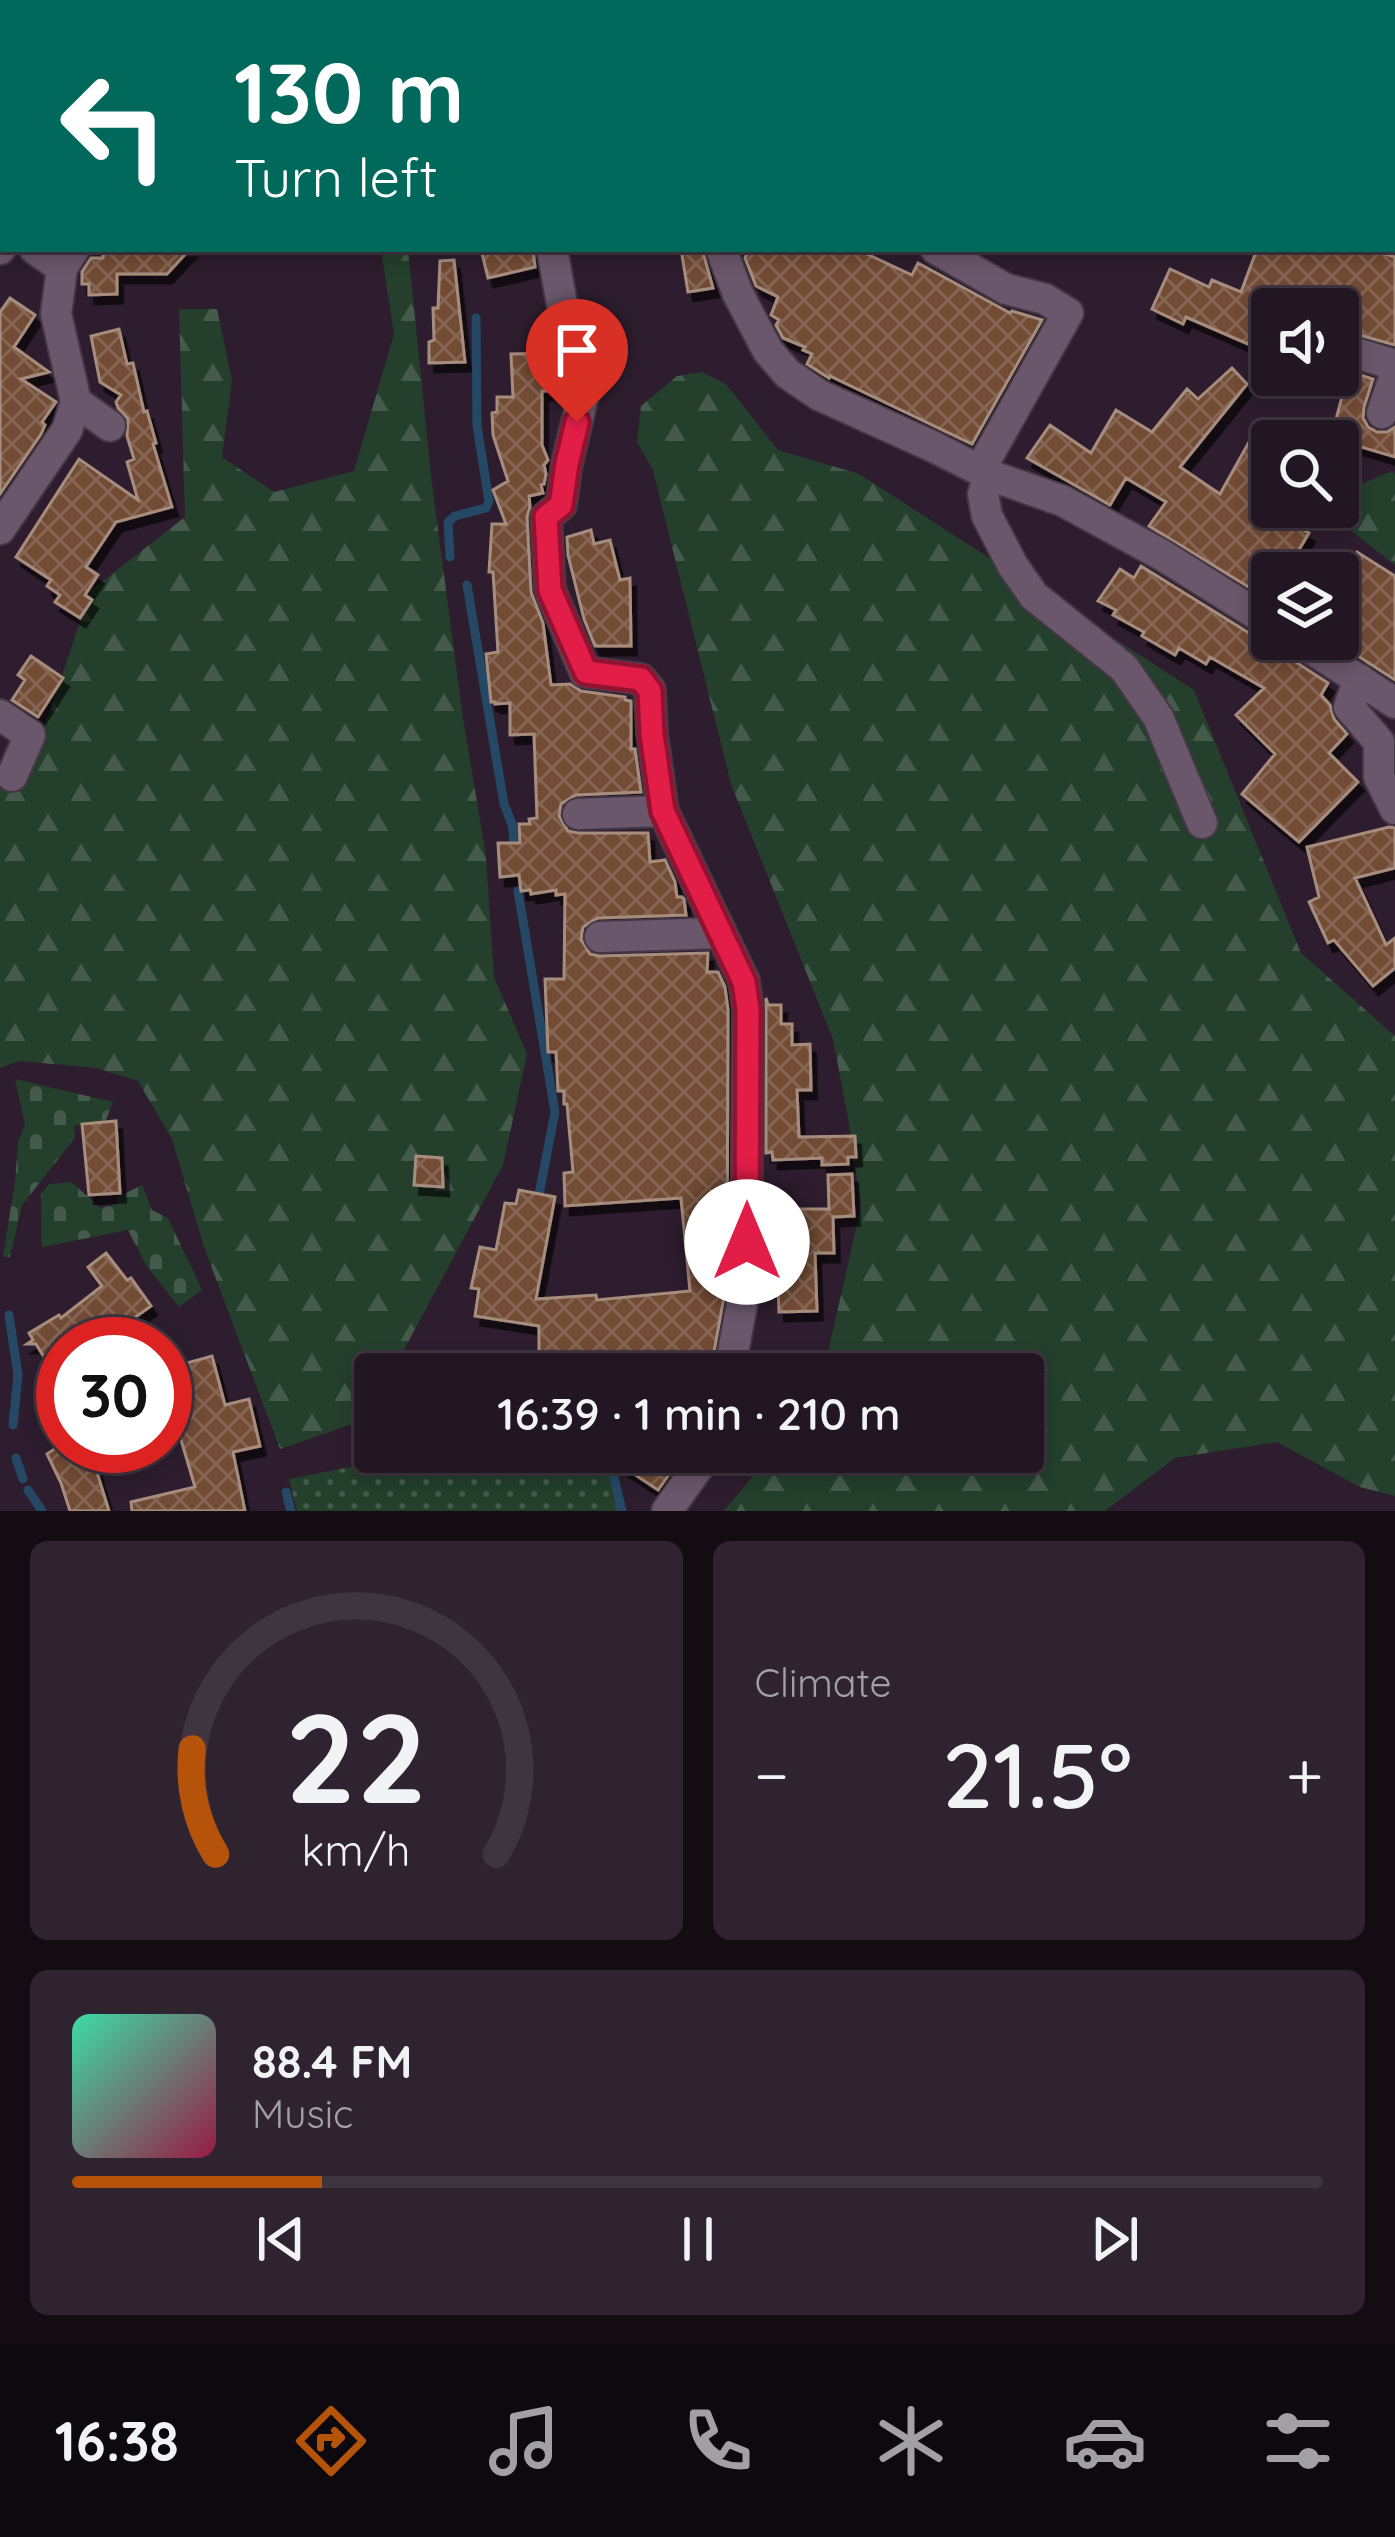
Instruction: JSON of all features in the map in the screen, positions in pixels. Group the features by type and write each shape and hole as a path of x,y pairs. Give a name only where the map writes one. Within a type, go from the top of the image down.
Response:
{"street":[{"path":"553,252 568,337 587,380 561,505 546,517 550,590 586,672 641,679 650,691 663,811 744,982 748,1009 746,1282 733,1353"},
{"path":"723,252 756,332 788,374 819,395 985,472 1064,501 1251,611"},
{"path":"941,252 1006,289 1045,299 1068,313 985,472 987,516 1034,596 1124,668 1158,717 1202,824"},
{"path":"0,529 68,430 76,402 56,314 68,258"},
{"path":"1359,354 1395,365"},
{"path":"1382,413 1395,375"},
{"path":"76,402 110,426"},
{"path":"1329,660 1395,703"},
{"path":"1359,679 1349,706 1379,742 1379,777 1395,809"},
{"path":"0,715 31,735 12,776"},
{"path":"578,814 663,811"},
{"path":"600,937 718,933"},
{"path":"667,1511 693,1473"}],"green space":[{"path":"381,252 408,252 432,484 486,856 494,977 527,1054 503,1165 402,1353 354,1353 354,1423 280,1449 204,1247 172,1139 138,1081 96,1068 20,1061 0,1068 0,773 12,775 49,715 90,591 185,517 179,309 217,309 232,380 222,457 274,492 354,471 394,334"},
{"path":"702,372 726,384 778,450 859,474 1194,690 1301,953 1395,1036 1395,1496 1360,1487 1277,1442 1175,1458 1105,1511 724,1511 756,1473 1044,1473 1044,1353 828,1353 861,1207 849,1123 833,1039 731,784 653,470 637,442 641,406 677,376"},
{"path":"1392,471 1395,474 1395,565 1348,528 1359,528 1359,485"},
{"path":"15,1079 113,1102 106,1120 74,1126 75,1138 22,1205 10,1257 3,1256 18,1142 25,1125"},
{"path":"71,1182 101,1208 117,1204 118,1197 142,1185 152,1210 168,1218 202,1290 179,1307 146,1265 128,1230 42,1247 41,1194 49,1184"},
{"path":"354,1466 354,1473 611,1473 619,1511 297,1511 289,1479"}],"building":[{"path":"103,252 187,252 167,274 117,274 117,294 89,295 82,272 91,258 103,258"},
{"path":"482,252 533,252 535,267 488,278"},
{"path":"681,252 703,252 713,288 688,292"},
{"path":"748,252 862,252 912,275 918,263 1010,313 1042,320 972,444 807,364 812,354 783,338 776,325 779,320 771,315 778,297 756,286 745,258"},
{"path":"1256,252 1379,252 1395,257 1395,345 1359,335 1359,288 1251,288 1248,344 1186,317 1183,324 1152,309 1170,269 1209,287 1212,280 1241,292"},
{"path":"454,260 465,362 429,363 440,261"},
{"path":"10,298 35,315 14,347 49,372 21,379 56,402 42,422 41,434 0,494 0,312"},
{"path":"119,329 127,364 133,363 172,507 116,522 86,567 98,575 85,595 92,600 80,618 55,602 60,595 47,586 51,580 16,557 79,459 138,500 127,462 134,459 128,419 116,402 121,395 100,382 91,336"},
{"path":"554,353 561,369 561,391 542,391 542,445 548,460 543,493 529,496 527,517 531,592 543,623 551,685 570,684 581,691 631,701 631,749 635,749 641,792 576,795 561,804 559,816 568,831 578,833 648,833 650,862 665,860 677,897 684,899 686,915 598,918 583,927 581,939 590,954 599,956 708,953 707,972 718,972 725,987 727,1280 714,1353 539,1353 539,1326 475,1316 479,1289 471,1288 480,1247 496,1250 505,1203 516,1204 519,1190 555,1197 536,1299 596,1295 597,1300 690,1291 681,1198 565,1206 564,1173 573,1172 567,1104 564,1091 558,1091 556,1052 548,1052 545,979 564,979 565,894 556,895 556,890 531,894 521,891 519,875 500,877 498,843 520,843 519,824 537,818 534,734 510,735 510,703 491,702 486,654 498,652 493,572 489,572 492,524 506,524 493,490 508,481 493,435 492,413 497,412 497,397 513,397 511,354"},
{"path":"1232,368 1247,384 1180,467 1220,494 1249,442 1251,528 1301,528 1309,533 1298,552 1251,552 1251,588 1149,526 1166,502 1126,478 1110,505 1027,458 1050,425 1091,453 1116,410 1152,432 1187,389 1198,399"},
{"path":"1359,375 1373,379 1363,418 1377,432 1395,427 1395,457 1359,446 1359,420 1336,420 1342,396 1359,396"},
{"path":"591,530 594,544 610,540 620,580 630,578 631,646 595,646 584,619 567,537"},
{"path":"1359,553 1395,576 1395,680 1359,657"},
{"path":"1141,566 1251,634 1251,660 1293,660 1328,683 1321,695 1347,734 1329,753 1358,782 1299,842 1242,794 1275,754 1236,715 1264,688 1210,657 1206,664 1179,648 1175,655 1098,601 1120,569 1134,578"},
{"path":"31,656 63,678 38,717 12,700 25,680 18,675"},
{"path":"1395,828 1395,868 1355,878 1386,945 1395,938 1395,968 1373,986 1334,940 1328,943 1309,902 1319,897 1307,847"},
{"path":"766,998 768,1005 781,1005 781,1024 792,1024 792,1045 810,1044 811,1090 797,1090 799,1137 855,1136 856,1157 848,1157 848,1164 822,1165 822,1158 773,1160 772,1152 766,1153"},
{"path":"116,1121 120,1193 89,1195 82,1124"},
{"path":"416,1156 442,1158 443,1187 414,1185"},
{"path":"852,1174 854,1216 833,1217 834,1253 815,1253 817,1311 779,1312 776,1239 781,1239 780,1214 792,1214 792,1209 829,1209 828,1175"},
{"path":"106,1253 151,1306 136,1317 62,1317 102,1286 88,1267"},
{"path":"212,1356 225,1405 249,1399 260,1446 233,1452 245,1511 132,1511 131,1502 195,1487 191,1473 192,1362"},
{"path":"56,1473 97,1473 109,1511 70,1511"},
{"path":"632,1473 670,1473 658,1490"}],"waterway":[{"path":"450,557 448,522 486,508 489,501 477,426 476,318"},
{"path":"467,585 515,851"},
{"path":"518,891 555,1112 537,1205"},
{"path":"9,1315 18,1375 13,1425"},
{"path":"16,1458 23,1479"},
{"path":"613,1473 622,1511"},
{"path":"28,1490 42,1511"},
{"path":"286,1492 291,1511"}],"route":[{"path":"577,422 561,505 546,517 550,590 586,672 641,679 650,691 663,811 744,982 748,1009 747,1242"}]}
